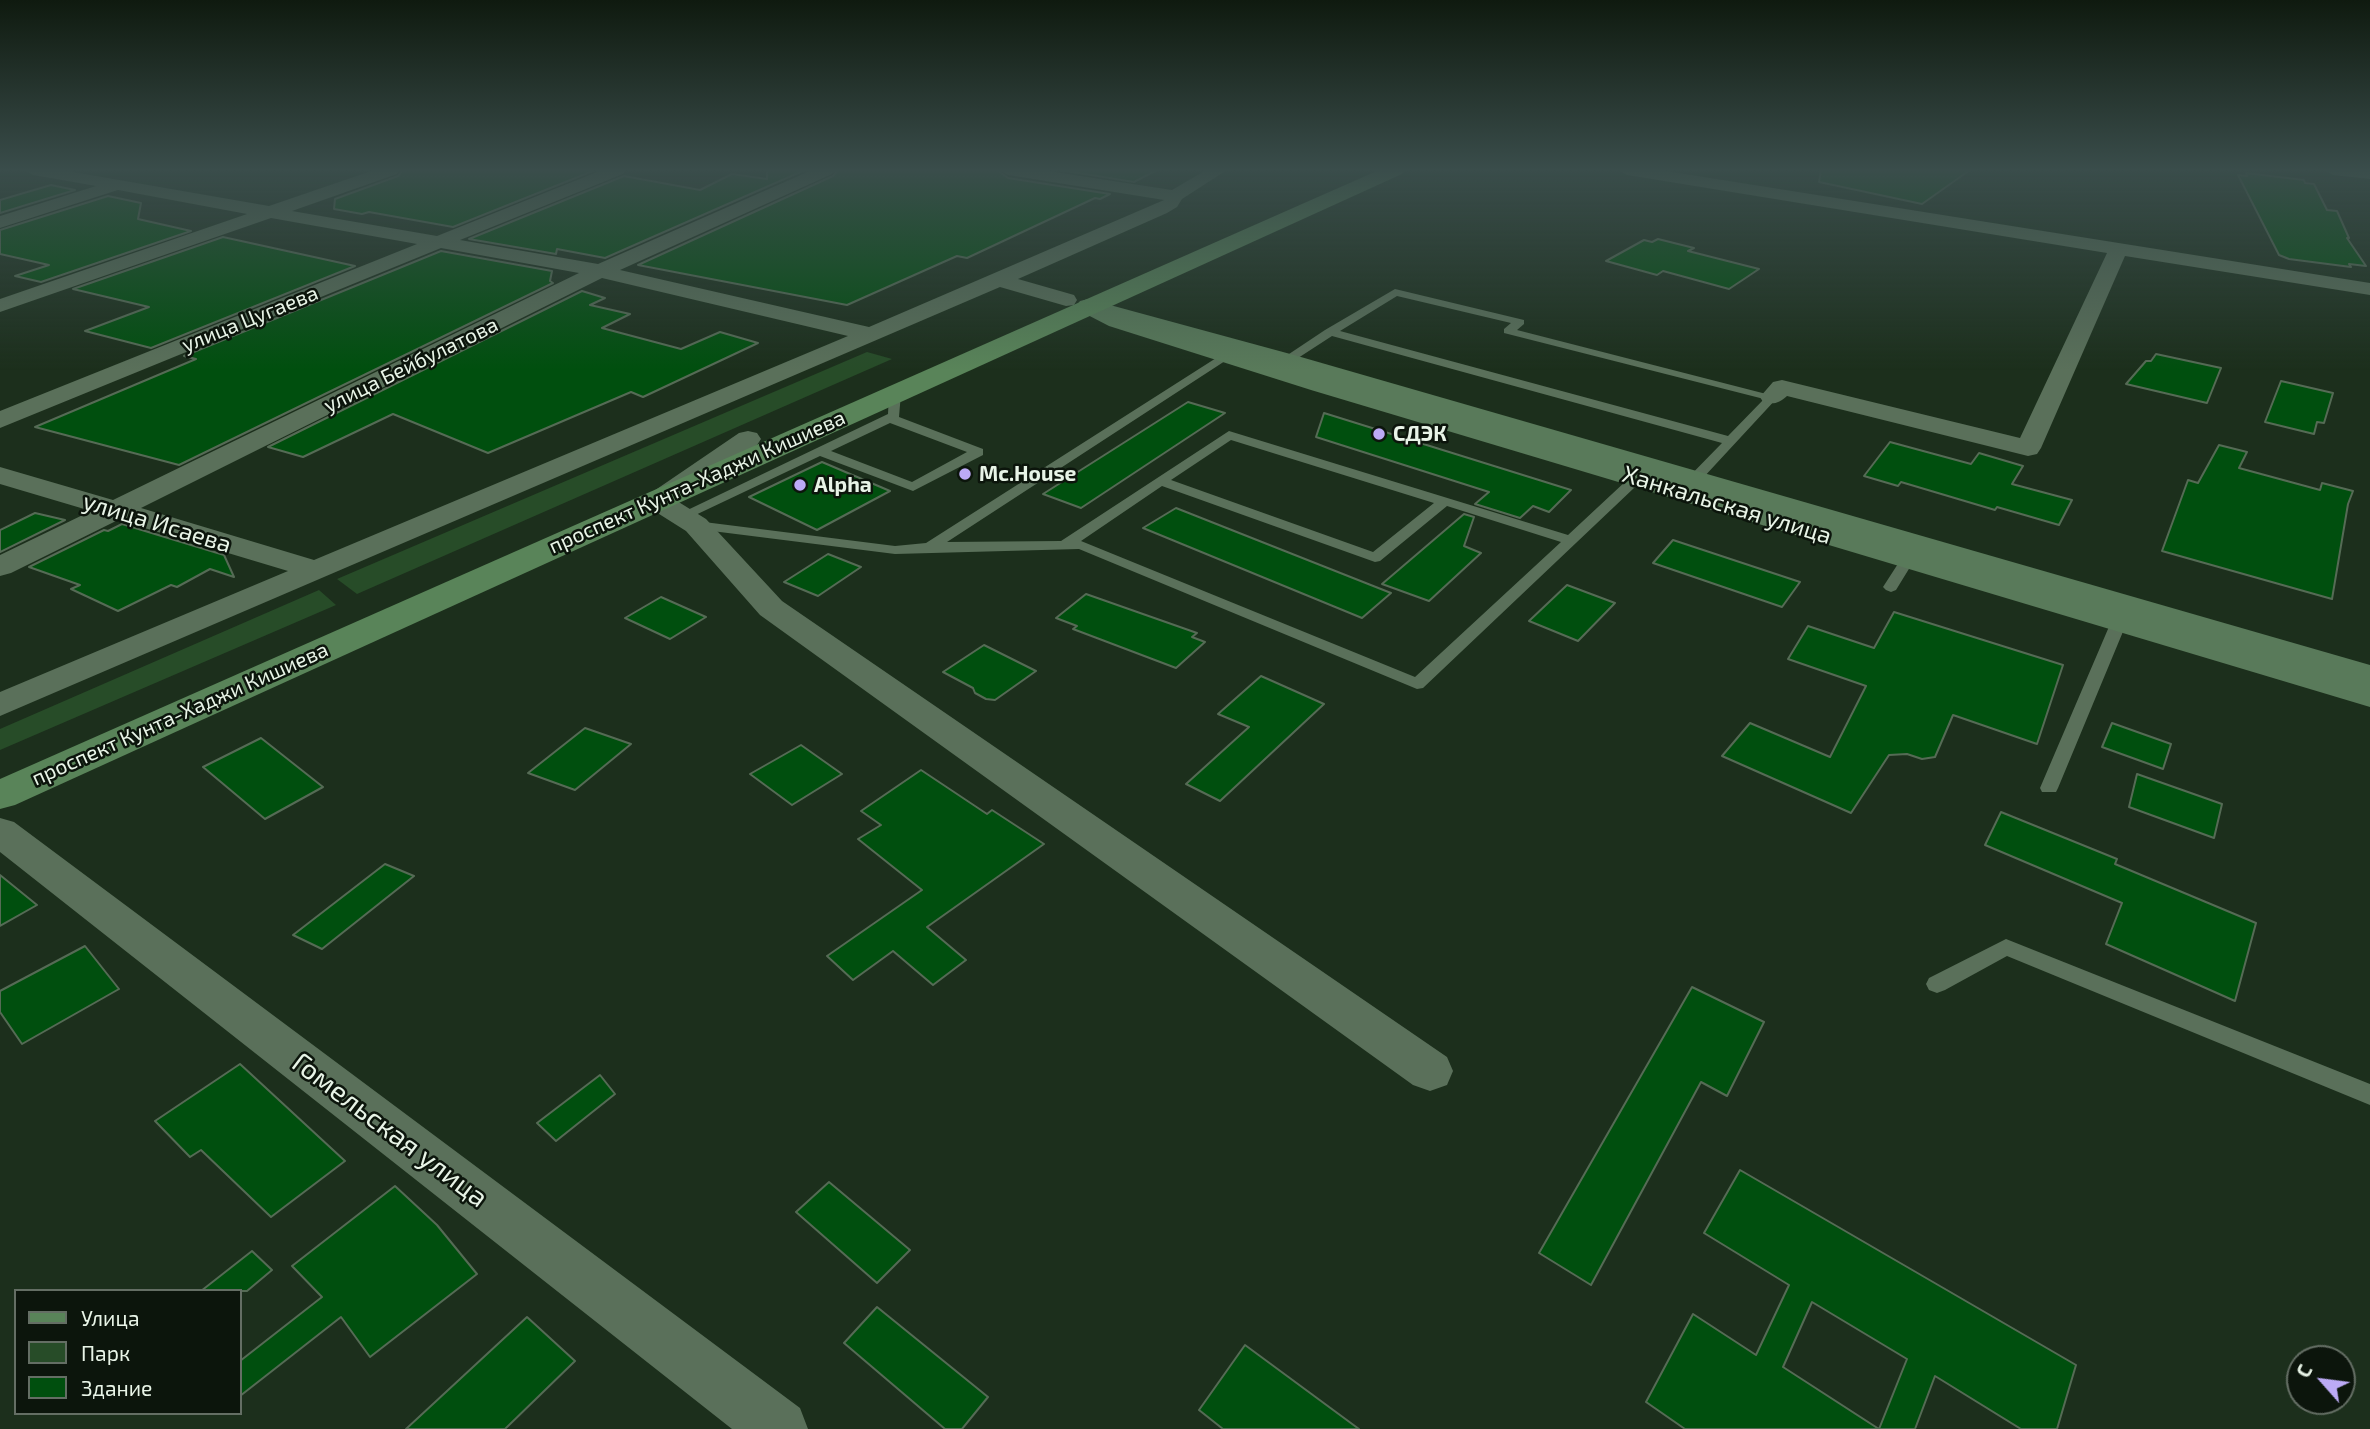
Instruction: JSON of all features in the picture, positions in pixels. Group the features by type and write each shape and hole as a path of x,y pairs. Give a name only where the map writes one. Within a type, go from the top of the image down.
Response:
{"main road":[{"name":"проспект Кунта-Хаджи Кишиева","path":"0,795 679,514 893,406 1077,303 1218,237"},
{"name":"проспект Кунта-Хаджи Кишиева","path":"0,772 748,439 1236,237"}],"street":[{"path":"0,306 202,237"},
{"path":"416,237 600,271 869,334"},
{"name":"улица Цугаева","path":"0,420 452,237"},
{"name":"улица Бейбулатова","path":"0,567 600,271 677,237"},
{"path":"0,705 999,280 1093,237"},
{"path":"2048,237 2370,289"},
{"path":"1772,397 1782,387 2028,448 2119,248"},
{"path":"999,280 1077,303"},
{"name":"Ханкальская улица","path":"1077,303 1643,473 2370,677"},
{"path":"748,439 679,514 771,608 1430,1071"},
{"name":"улица Исаева","path":"0,475 315,570"},
{"name":"Ханкальская улица","path":"1688,486 1908,559 2370,695"},
{"name":"Гомельская улица","path":"0,832 779,1429"}],"lane":[{"path":"1279,365 1395,292 1520,322 1508,331 1772,397 1688,486"},
{"path":"1329,332 1730,441"},
{"path":"930,547 1234,351"},
{"path":"679,514 819,451 893,406 978,452 913,487 819,451"},
{"path":"1065,545 1229,435 1571,540"},
{"path":"679,514 895,550 1081,545 1417,684 1643,473"},
{"path":"1160,481 1376,558 1445,501"},
{"path":"1891,587 1908,559"},
{"path":"2049,788 2119,622"},
{"path":"1937,984 2006,947 2370,1095"}],"green space":[{"path":"867,352 892,359 357,594 337,579"},
{"path":"319,590 336,605 0,750 0,729"}],"building":[{"path":"0,237 174,237 41,282 15,276 49,265 0,254"},
{"path":"223,237 355,266 151,348 85,331 149,307 73,289"},
{"path":"475,237 653,237 605,258 557,249 556,254 469,239"},
{"path":"700,237 1012,237 967,258 957,256 847,305 638,265"},
{"path":"2270,237 2348,237 2366,266 2349,264 2351,267 2289,259 2279,255"},
{"path":"1658,239 1694,248 1688,251 1759,269 1729,289 1663,271 1657,275 1606,261 1644,240 1652,242"},
{"path":"441,251 552,271 550,281 553,283 179,465 35,427 196,359 184,356"},
{"path":"582,291 605,298 590,305 630,314 602,328 681,349 720,332 758,343 643,397 631,392 488,453 393,414 303,457 268,447"},
{"path":"2156,354 2221,368 2207,403 2126,384 2146,361 2151,361"},
{"path":"2281,381 2333,393 2324,423 2317,422 2314,434 2265,422"},
{"path":"1188,402 1225,413 1081,508 1043,494"},
{"path":"1324,413 1571,490 1549,512 1533,506 1520,518 1475,504 1489,492 1316,437"},
{"path":"1890,442 1971,464 1979,453 2023,466 2012,484 2072,500 2059,525 1997,507 1995,510 1901,482 1898,486 1864,476"},
{"path":"2219,445 2247,452 2239,468 2320,490 2322,483 2353,491 2348,504 2332,599 2162,551 2188,480 2198,483"},
{"path":"822,462 890,491 817,530 749,497"},
{"path":"1176,508 1391,593 1362,618 1143,528"},
{"path":"35,513 65,520 0,552 0,530"},
{"path":"1464,514 1474,517 1464,546 1481,553 1429,601 1382,584"},
{"path":"122,524 224,555 234,577 210,569 177,587 171,585 118,611 71,589 80,585 29,567 104,530 108,531"},
{"path":"1673,540 1800,582 1782,607 1653,563"},
{"path":"828,554 861,567 818,596 784,582"},
{"path":"1567,585 1615,603 1578,641 1529,621"},
{"path":"1086,594 1197,633 1192,637 1205,642 1176,668 1073,629 1077,626 1056,618"},
{"path":"661,597 706,617 670,639 625,618"},
{"path":"1894,612 2063,665 2037,744 1953,715 1935,757 1922,759 1907,754 1889,755 1851,813 1722,756 1750,723 1830,757 1866,686 1788,659 1808,626 1874,648"},
{"path":"984,645 1036,671 995,700 986,699 975,693 973,688 943,672"},
{"path":"1261,676 1324,704 1220,801 1186,784 1249,727 1218,714"},
{"path":"2112,723 2171,744 2163,769 2102,747"},
{"path":"585,728 631,744 575,790 528,773"},
{"path":"261,738 323,787 265,819 203,767"},
{"path":"801,745 842,774 792,805 750,774"},
{"path":"921,770 987,814 992,810 1044,844 927,927 966,960 933,985 893,951 853,980 827,956 922,890 858,839 881,825 861,811"},
{"path":"2137,774 2222,804 2214,838 2129,807"},
{"path":"2001,812 2117,859 2115,864 2256,923 2235,1001 2106,944 2122,903 1985,845"},
{"path":"385,864 414,876 322,949 293,935"},
{"path":"0,875 37,905 0,926"},
{"path":"85,946 119,989 22,1044 0,1012 0,991"},
{"path":"1692,987 1764,1022 1727,1096 1701,1082 1591,1285 1539,1253"},
{"path":"240,1064 345,1161 271,1217 201,1150 190,1157 155,1121"},
{"path":"600,1075 615,1094 556,1141 537,1123"},
{"path":"1740,1170 2076,1365 2057,1429 2021,1429 1935,1376 1915,1429 1879,1429 1685,1429 1646,1402 1693,1314 1756,1355 1789,1285 1704,1233","holes":["1812,1302 1907,1359 1879,1429 1783,1367"]},
{"path":"829,1182 910,1250 877,1283 796,1212"},
{"path":"395,1186 437,1225 477,1274 370,1357 341,1317 242,1394 242,1359 322,1297 292,1266"},
{"path":"252,1251 272,1270 247,1291 204,1289"},
{"path":"877,1307 988,1397 962,1429 945,1429 844,1343"},
{"path":"527,1317 575,1361 505,1429 406,1429"},
{"path":"1245,1345 1359,1429 1223,1429 1199,1410"}],"place":[{"name":"СДЭК","path":"1379,434"},
{"name":"Mc.House","path":"965,474"},
{"name":"Alpha","path":"800,485"}]}
